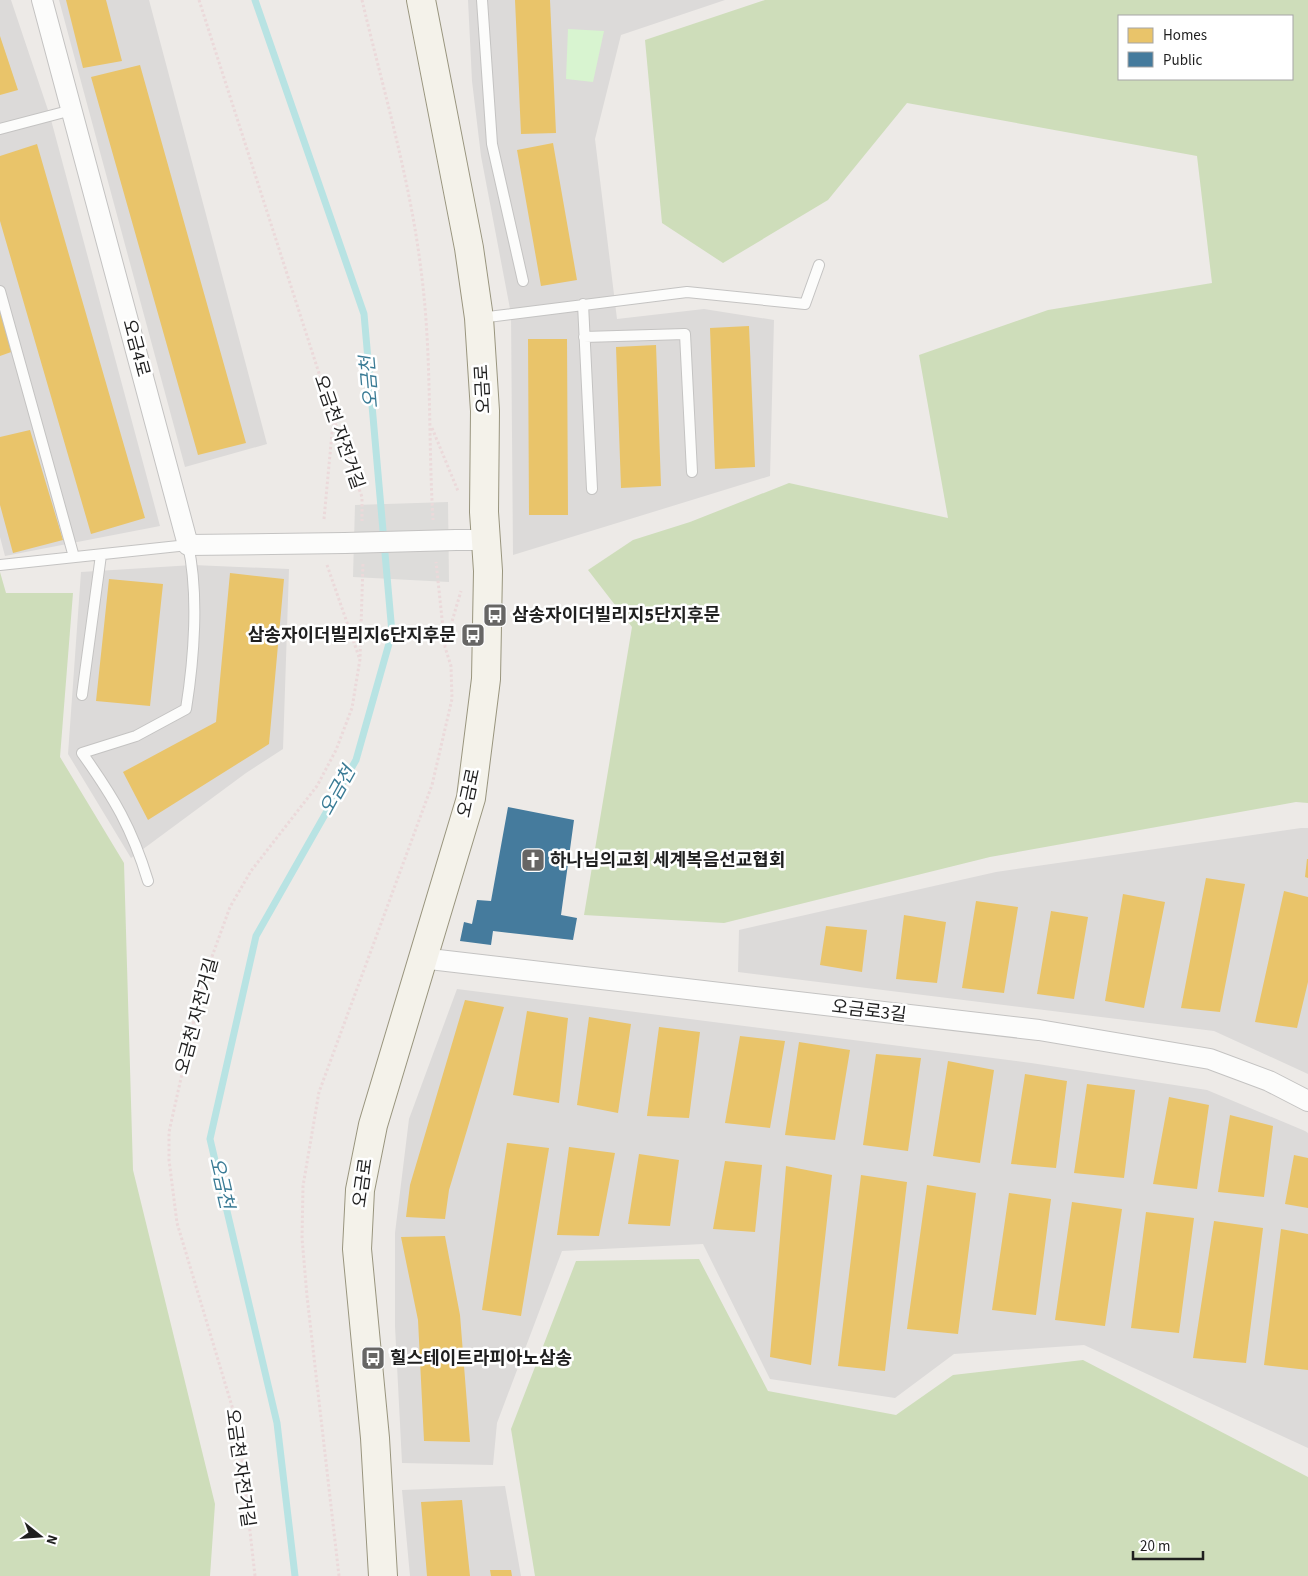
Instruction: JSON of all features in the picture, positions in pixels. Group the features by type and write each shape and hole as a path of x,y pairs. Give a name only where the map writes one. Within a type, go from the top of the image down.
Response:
{"street":[{"name":"오금4로","path":"42,0 188,545"},
{"name":"오금로","path":"383,1576 375,1438 357,1249 360,1190 373,1125 421,958 456,848 472,788 486,679 485,411 479,318 469,248 421,0"},
{"path":"188,545 345,544 486,540"},
{"name":"오금로3길","path":"421,958 1039,1030 1210,1059 1269,1081 1308,1101"}],"lane":[{"path":"482,0 492,144 523,281"},
{"path":"0,129 72,110"},
{"path":"479,318 687,292 805,304 819,265"},
{"path":"0,291 74,557"},
{"path":"583,304 592,490"},
{"path":"584,337 685,334 692,472"},
{"path":"0,564 188,545 192,565 193,666 186,709 136,736 82,753 106,787 129,827 148,881"},
{"path":"82,695 101,555"}],"path":[{"name":"오금천 자전거길","path":"199,0 334,420 362,497 362,526"},
{"path":"362,0 406,185 421,268 431,426 434,528"},
{"path":"324,519 334,420"},
{"path":"431,426 458,494"},
{"name":"오금천 자전거길","path":"255,1576 240,1442 234,1413 177,1223 169,1160 169,1132 202,984 230,907 251,871 317,786 336,750 352,708 360,659 364,585 363,555"},
{"path":"339,1576 307,1296 302,1238 303,1186 319,1092 432,785 442,749 452,699 451,666 445,648 436,558"},
{"path":"328,565 360,659"},
{"path":"445,648 461,590"}],"shaded area":[{"path":"0,0 11,0 50,116 160,526 5,556 0,537"},
{"path":"59,0 149,0 267,444 185,467"},
{"path":"468,0 725,0 621,35 595,139 617,319 704,309 774,320 770,476 513,555 511,314 481,156 472,81"},
{"path":"193,565 289,569 283,749 246,773 131,858 68,754 81,572"},
{"path":"1308,828 1308,1074 1214,1031 738,972 739,930 996,872"},
{"path":"457,989 1031,1063 1207,1090 1305,1131 1308,1133 1308,1448 1084,1345 954,1354 895,1398 770,1379 703,1244 562,1251 497,1423 493,1465 402,1463 395,1326 395,1233 409,1119"},
{"path":"505,1486 521,1576 410,1576 402,1490"}],"green space":[{"path":"765,0 1308,0 1308,803 1296,802 990,857 724,923 584,915 632,627 588,570 633,540 690,522 789,483 948,518 919,355 1048,310 1212,283 1197,156 907,103 828,200 723,263 662,223 645,40"},
{"path":"568,29 604,31 593,82 566,79"},
{"path":"0,572 6,593 73,593 60,757 124,863 133,1170 215,1504 210,1576 0,1576"},
{"path":"699,1259 768,1391 896,1415 953,1375 1083,1360 1308,1477 1308,1576 535,1576 511,1429 576,1261"}],"pier":[{"path":"448,502 449,582 353,577 355,505"}],"building: Homes":[{"path":"66,0 106,0 122,61 83,68"},
{"path":"515,0 550,0 556,133 521,134"},
{"path":"0,36 18,90 0,95"},
{"path":"140,65 246,443 198,455 91,77"},
{"path":"553,143 577,280 541,286 517,150"},
{"path":"37,144 145,518 91,534 0,221 0,156"},
{"path":"0,308 14,351 0,356"},
{"path":"749,326 755,467 715,469 710,328"},
{"path":"528,339 567,339 568,515 529,515"},
{"path":"656,345 661,486 621,488 616,347"},
{"path":"30,430 63,540 13,553 0,505 0,437"},
{"path":"230,573 284,579 269,744 148,820 123,772 216,722"},
{"path":"109,579 163,584 150,706 96,701"},
{"path":"1308,859 1308,878 1305,877"},
{"path":"1206,878 1245,884 1220,1012 1181,1008"},
{"path":"1284,891 1308,897 1308,982 1297,1028 1255,1022"},
{"path":"1123,894 1165,902 1144,1008 1105,1001"},
{"path":"976,901 1018,907 1004,993 962,988"},
{"path":"1051,911 1088,917 1074,999 1037,994"},
{"path":"904,915 946,922 937,983 896,979"},
{"path":"826,926 867,930 862,972 820,965"},
{"path":"465,1000 504,1007 449,1190 445,1219 406,1217 410,1185"},
{"path":"527,1011 568,1018 559,1103 513,1095"},
{"path":"589,1017 631,1024 618,1113 577,1105"},
{"path":"659,1027 700,1032 689,1118 647,1116"},
{"path":"740,1036 785,1041 770,1128 725,1123"},
{"path":"799,1042 850,1050 835,1140 785,1135"},
{"path":"876,1054 921,1058 908,1151 863,1145"},
{"path":"948,1061 994,1070 980,1163 933,1156"},
{"path":"1025,1074 1067,1081 1056,1168 1011,1164"},
{"path":"1087,1084 1135,1090 1124,1178 1074,1173"},
{"path":"1169,1097 1209,1105 1197,1189 1153,1184"},
{"path":"1230,1115 1273,1126 1264,1197 1218,1192"},
{"path":"507,1143 549,1148 521,1316 482,1310"},
{"path":"569,1147 615,1153 599,1236 557,1235"},
{"path":"639,1154 679,1160 670,1226 628,1224"},
{"path":"1294,1155 1308,1158 1308,1208 1285,1204"},
{"path":"725,1161 762,1165 755,1232 713,1229"},
{"path":"786,1166 832,1175 811,1365 770,1357"},
{"path":"861,1175 907,1182 885,1371 838,1366"},
{"path":"927,1185 976,1193 958,1334 907,1329"},
{"path":"1009,1193 1051,1199 1036,1315 992,1310"},
{"path":"1072,1202 1122,1209 1105,1326 1055,1320"},
{"path":"1146,1212 1194,1218 1179,1333 1131,1328"},
{"path":"1214,1221 1263,1228 1246,1363 1193,1358"},
{"path":"1281,1229 1308,1234 1308,1370 1264,1365"},
{"path":"445,1236 460,1315 470,1442 424,1441 418,1320 401,1237"},
{"path":"462,1500 470,1576 427,1576 421,1502"},
{"path":"490,1570 511,1570 512,1576 491,1576"}],"building: Public":[{"name":"하나님의교회 세계복음선교협회","path":"508,807 574,820 561,915 577,918 573,940 493,931 491,945 460,941 464,922 472,924 477,900 491,901"}],"waterway":[{"name":"오금천","path":"255,0 364,314 392,633 356,760 256,936 210,1139 277,1423 295,1576"}],"place":[{"name":"삼송자이더빌리지5단지후문","path":"495,615"},
{"name":"삼송자이더빌리지6단지후문","path":"473,635"},
{"name":"하나님의교회 세계복음선교협회","path":"533,860"},
{"name":"힐스테이트라피아노삼송","path":"373,1358"}]}
